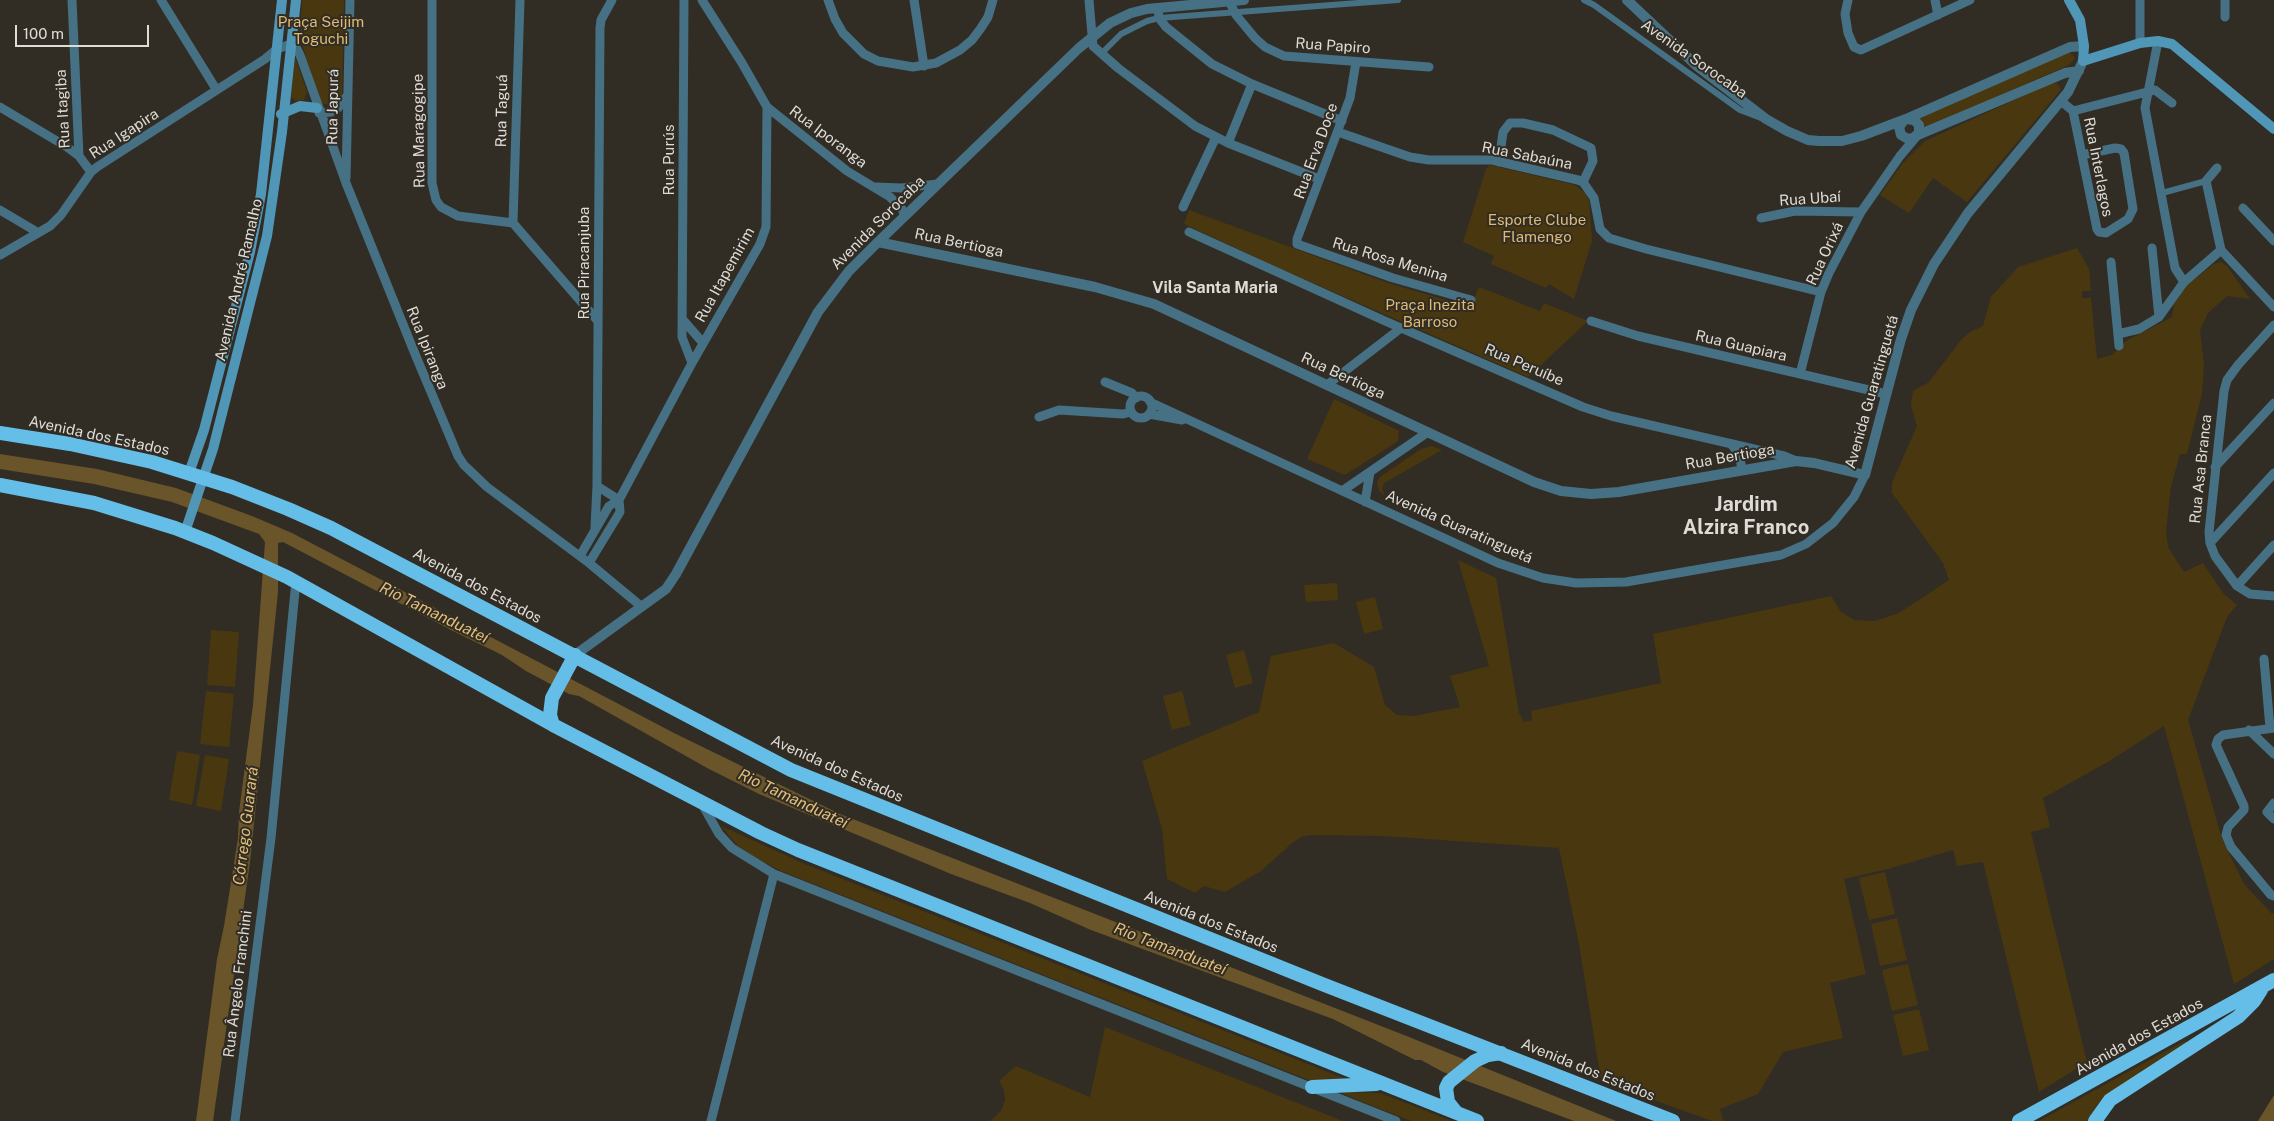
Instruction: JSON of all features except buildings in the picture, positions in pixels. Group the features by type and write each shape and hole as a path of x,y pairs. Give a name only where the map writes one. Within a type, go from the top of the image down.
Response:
{"highway":[{"name":"Avenida dos Estados","path":"0,433 124,455 189,473 201,484 274,503 331,528 791,770 1313,980 1673,1121"},
{"path":"0,485 94,503 188,525 292,579 553,725 702,804 798,850 1477,1121"},
{"path":"553,725 550,715 552,698 575,655"},
{"name":"Avenida dos Estados","path":"2019,1121 2268,983"},
{"path":"2095,1121 2106,1105 2117,1095 2238,1017 2268,983"},
{"path":"1456,1112 1448,1102 1446,1088 1449,1082 1458,1072 1481,1058 1501,1053"},
{"path":"1312,1087 1381,1084"}],"main road":[{"name":"Avenida André Ramalho","path":"189,473 196,457 210,407 250,252 261,194 282,0"},
{"name":"Avenida André Ramalho","path":"188,525 201,484 263,255 272,214 296,0"},
{"name":"Avenida Guaratinguetá","path":"2069,0 2080,20 2084,46 2081,66"},
{"path":"2081,66 2140,44 2158,41 2177,47 2274,129"},
{"path":"270,110 274,113 284,114 300,106 318,110"}],"street":[{"name":"Rua Itagiba","path":"72,0 79,156"},
{"path":"161,0 216,89"},
{"name":"Rua Japurá","path":"346,184 350,0"},
{"name":"Rua Maragogipe","path":"432,0 433,194 441,207 458,216 513,223"},
{"name":"Rua Taguá","path":"513,223 520,0"},
{"name":"Rua Purús","path":"684,0 682,181 684,321 682,337 692,363"},
{"name":"Rua Itapemirim","path":"589,563 620,512 620,500 692,363 764,237 767,220 767,108 742,63 702,0"},
{"path":"828,0 843,33 864,54 878,61 890,64 924,66 947,59 972,40 988,17 993,0"},
{"path":"914,0 924,66"},
{"path":"1089,0 1093,46 1101,54 1182,117 1216,138 1319,179"},
{"name":"Avenida Sorocaba","path":"1158,13 1244,0"},
{"name":"Avenida Sorocaba","path":"575,655 666,589 676,574 818,312 848,271 1092,36 1124,15 1234,12 1398,0"},
{"name":"Avenida Sorocaba","path":"1584,0 1594,5 1740,110 1766,119"},
{"name":"Avenida Sorocaba","path":"1627,0 1697,66 1766,119 1787,132 1808,140 1848,140 1905,120 2070,47 2084,46"},
{"path":"1848,0 1845,14 1851,42 1857,49 1865,48 1970,0"},
{"path":"1934,0 1938,14"},
{"path":"2140,0 2140,44"},
{"path":"2225,0 2225,17"},
{"name":"Rua Piracanjuba","path":"595,529 597,486 600,28 608,1"},
{"name":"Rua Papiro","path":"1229,1 1234,12 1255,38 1276,53 1296,57 1429,67"},
{"path":"1101,54 1121,34 1148,21 1158,13 1166,27 1212,64 1252,84 1342,121"},
{"path":"2158,41 2145,108 2175,268 2184,282"},
{"path":"277,49 291,44"},
{"name":"Rua Ipiranga","path":"291,44 296,47 300,55 318,110 346,184 440,415 461,461 487,487 580,556 642,607"},
{"name":"Rua Igapira","path":"0,255 50,226 61,215 91,172 216,89 265,59 277,49"},
{"name":"Rua Erva Doce","path":"1300,246 1297,244 1297,239 1350,98 1356,62"},
{"path":"1877,130 1889,130 1911,139 2081,66"},
{"name":"Avenida Guaratinguetá","path":"1150,402 1462,547 1528,574 1576,583 1610,584 1769,558 1795,550 1826,530 1842,514 1865,475 1886,394 1912,310 1934,264 1968,213 2061,101 2081,66"},
{"path":"1228,143 1252,84"},
{"path":"2061,101 2073,111 2155,90 2172,103"},
{"path":"318,110 331,112 338,108 347,96"},
{"path":"0,108 79,156 91,172"},
{"name":"Rua Iporanga","path":"767,108 847,171 897,203 905,216"},
{"name":"Rua Interlagos","path":"2073,111 2096,229 2100,232 2106,232 2131,216 2134,205 2124,153 2118,148 2082,155"},
{"path":"1901,136 1899,127 1905,120 1911,119 1918,123 1920,128 1917,136"},
{"path":"1499,162 1504,128 1510,123 1523,123 1562,132 1591,148 1593,161 1583,182"},
{"name":"Rua Sabaúna","path":"1338,132 1410,157 1429,160 1486,160 1583,182 1596,202 1600,229 1610,238 1646,249 1821,292"},
{"name":"Rua Orixá","path":"1900,156 1901,136"},
{"name":"Rua Orixá","path":"1800,374 1821,292 1861,212 1900,156 1917,136"},
{"path":"1183,207 1216,138"},
{"path":"2162,192 2206,181 2217,168"},
{"path":"2206,181 2221,250 2274,307"},
{"name":"Rua Iporanga","path":"873,187 901,188 938,184"},
{"path":"2243,208 2274,241"},
{"path":"0,210 37,232"},
{"name":"Rua Ubaí","path":"1762,218 1795,211 1861,212"},
{"path":"513,223 597,320"},
{"name":"Rua Peruíbe","path":"1189,232 1401,328 1583,407 1611,416 1784,456 1796,461 1814,463 1865,475"},
{"name":"Rua Bertioga","path":"878,242 1095,286 1154,304 1546,488 1591,494 1619,492 1796,461"},
{"name":"Rua Rosa Menina","path":"1300,246 1392,278 1471,300"},
{"path":"2152,248 2159,317"},
{"path":"2118,334 2139,329 2159,317 2184,282 2221,250"},
{"path":"2111,262 2119,346"},
{"path":"684,321 703,343"},
{"name":"Rua Guapiara","path":"1591,321 1638,336 1886,394"},
{"name":"Rua Asa Branca","path":"2237,586 2215,556 2210,543 2209,523 2222,400 2227,380 2274,325"},
{"path":"1327,385 1401,328"},
{"path":"1105,382 1132,393 1136,398"},
{"path":"1144,397 1150,402 1151,410 1146,417 1137,417 1131,412 1130,404 1136,398 1144,397"},
{"path":"2215,467 2274,403"},
{"path":"1039,417 1059,410 1123,414 1131,412"},
{"name":"Avenida Guaratinguetá","path":"1149,414 1190,421"},
{"path":"1342,491 1428,432"},
{"path":"1731,444 1739,454 1742,470"},
{"path":"1365,502 1370,472"},
{"path":"2210,543 2274,473"},
{"path":"597,486 620,500"},
{"name":"Rua Itapemirim","path":"580,556 609,506 620,500"},
{"path":"2274,545 2237,586 2250,594 2274,596"},
{"name":"Rua Ângelo Franchini","path":"235,1121 271,838 292,579"},
{"path":"2264,659 2272,728 2223,735 2218,739 2216,745 2244,806 2244,810 2228,827 2226,836 2242,862 2274,896"},
{"path":"2249,730 2274,754"},
{"path":"702,804 720,834 732,848 774,874 1396,1121"},
{"path":"2274,804 2267,812 2274,819"},
{"path":"711,1121 774,874"}],"green space":[{"name":"Praça Seijim Toguchi","path":"302,0 344,0 342,96 338,102 332,105 323,104 319,99 300,37"},
{"path":"2070,52 2075,58 2069,65 1923,129 1919,118"},
{"path":"295,57 307,92 304,100 296,101 291,97"},
{"path":"2057,83 2061,89 2059,92 1967,202 1933,178 1909,213 1880,195 1902,164 1925,141 2049,84"},
{"name":"Esporte Clube Flamengo","path":"1490,165 1575,185 1585,193 1589,201 1592,241 1574,299 1549,284 1546,288 1491,264 1494,256 1463,242 1486,169"},
{"name":"Praça Inezita Barroso","path":"1189,210 1388,283 1470,307 1479,287 1540,311 1544,303 1588,321 1528,377 1281,269 1184,224"},
{"path":"2077,248 2089,269 2091,291 2082,291 2082,298 2091,298 2097,359 2112,355 2126,341 2172,317 2174,304 2186,286 2214,264 2221,262 2227,266 2250,299 2227,296 2208,313 2200,330 2204,365 2202,394 2187,454 2180,454 2171,487 2166,530 2168,547 2184,572 2203,563 2223,593 2237,605 2227,617 2188,720 2222,839 2244,884 2271,913 2274,913 2274,959 2234,984 2164,726 2106,763 2043,798 2050,827 2031,832 2087,1062 2039,1092 1983,862 1957,866 1953,850 1888,869 1844,879 1866,974 1830,983 1843,1038 1783,1052 1758,1094 1720,1109 1723,1121 1712,1121 1601,1081 1579,944 1559,848 1382,836 1313,835 1303,836 1293,842 1261,871 1225,892 1204,886 1195,893 1167,879 1162,829 1142,761 1259,712 1271,656 1334,643 1374,667 1385,705 1397,715 1414,716 1460,707 1450,676 1489,666 1458,560 1496,578 1519,713 1524,722 1532,720 1531,711 1661,683 1653,634 1831,596 1841,612 1854,620 1875,621 1899,613 1949,580 1943,563 1892,493 1892,483 1917,426 1911,406 1913,391 1929,382 1961,340 1970,332 1983,326 1991,297 2018,267"},
{"path":"1334,399 1399,431 1398,441 1345,475 1307,459"},
{"path":"1432,446 1442,450 1384,483 1382,489 1385,496 1379,491 1377,483 1380,477 1421,449"},
{"path":"1337,583 1338,600 1306,602 1304,585"},
{"path":"1375,597 1383,629 1364,634 1356,602"},
{"path":"211,630 239,632 235,687 207,685"},
{"path":"1244,650 1253,683 1235,688 1226,655"},
{"path":"206,691 234,694 229,747 200,744"},
{"path":"1182,691 1191,725 1172,730 1163,696"},
{"path":"177,751 200,755 192,805 169,800"},
{"path":"205,755 229,759 221,811 196,806"},
{"path":"721,826 805,864 1348,1080 1318,1082 1306,1079 781,871 752,856 737,845"},
{"path":"1885,872 1895,914 1869,920 1859,878"},
{"path":"1897,918 1907,960 1880,966 1871,924"},
{"path":"1908,964 1918,1005 1892,1011 1882,970"},
{"path":"1919,1009 1929,1050 1903,1056 1893,1015"},
{"path":"1105,1027 1343,1121 990,1121 1001,1111 1005,1100 1004,1090 999,1081 1016,1066 1090,1097"},
{"path":"2184,1041 2188,1042 2108,1095 2097,1105 2087,1121 2039,1121"},
{"path":"1344,1092 1380,1093 1452,1121 1411,1121 1343,1094"}],"water":[{"path":"0,454 97,469 176,488 252,516 292,533 676,734 840,814 1409,1037 1616,1121 1574,1121 1443,1072 1333,1019 1091,930 1030,903 951,874 759,794 709,769 579,696 569,694 526,671 502,655 283,542 278,543 278,592 250,862 213,1121 196,1121 217,959 238,838 239,812 253,705 265,542 259,534 172,502 94,484 0,469"},
{"path":"2274,1095 2274,1121 2258,1121"}],"district":[{"name":"Vila Santa Maria","path":"1215,288"},
{"name":"Jardim Alzira Franco","path":"1746,516"}],"water label":[{"name":"Rio Tamanduateí","path":"434,613"},
{"name":"Rio Tamanduateí","path":"793,799"},
{"name":"Córrego Guarará","path":"246,826"},
{"name":"Rio Tamanduateí","path":"1170,949"}]}
